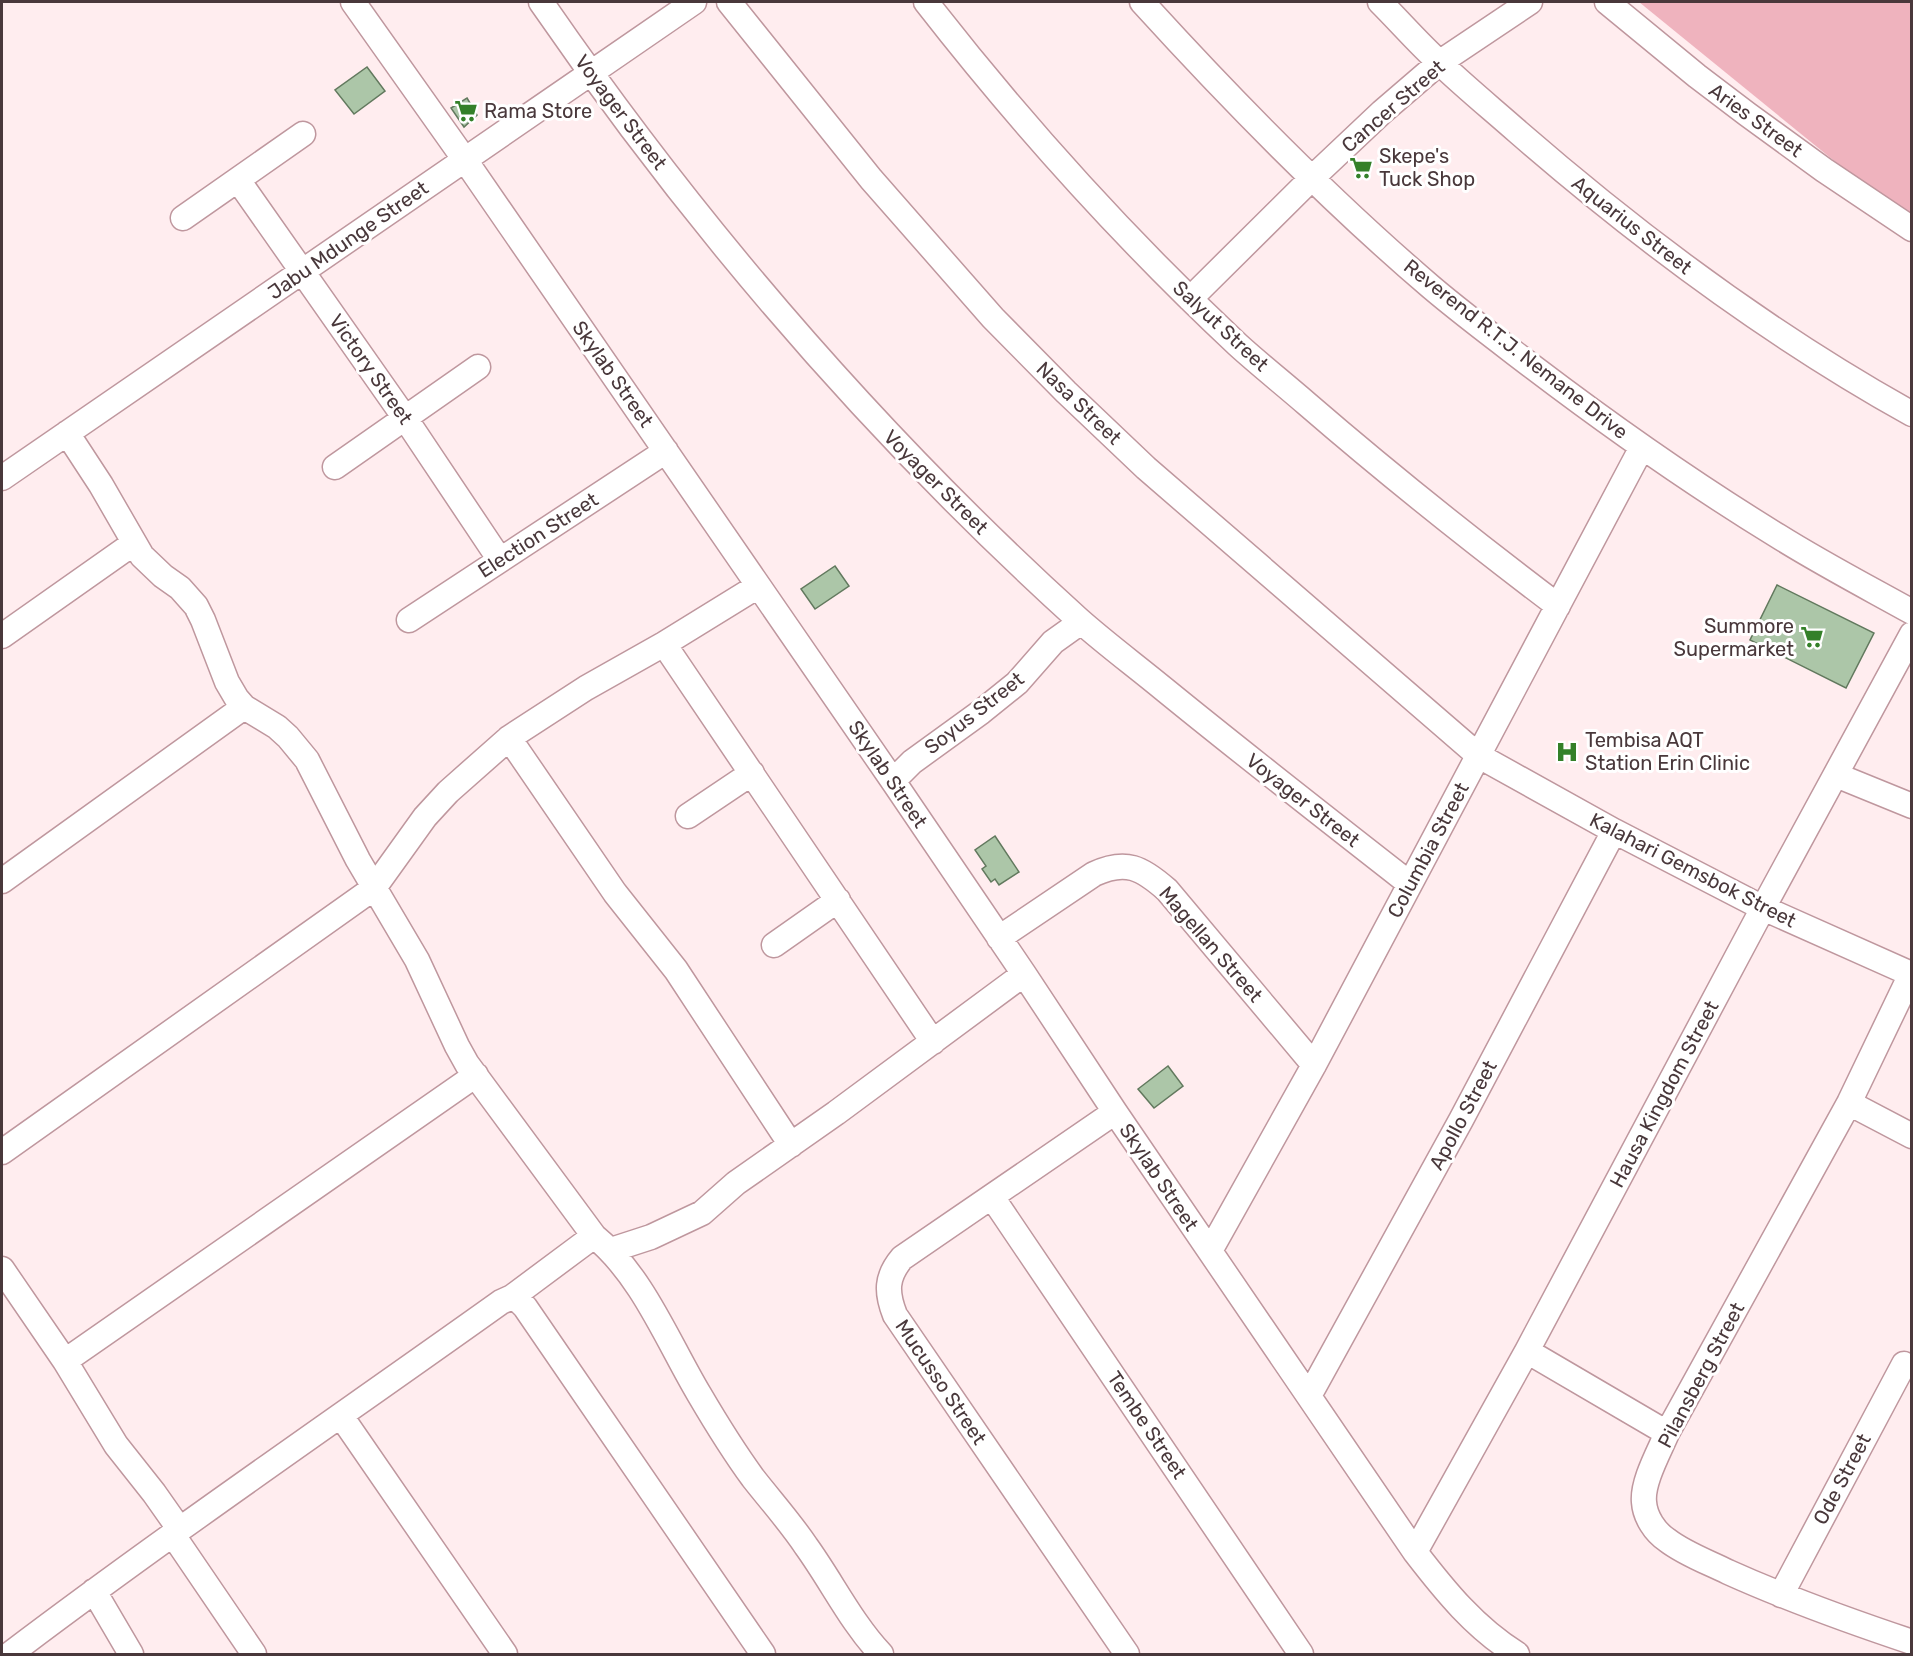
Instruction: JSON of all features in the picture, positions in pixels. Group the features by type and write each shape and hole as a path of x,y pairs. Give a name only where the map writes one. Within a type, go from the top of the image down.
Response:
{"street":[{"name":"Skylab Street","path":"353,2 465,160 893,781 1415,1552 1465,1612 1487,1634 1517,1654"},
{"name":"Voyager Street","path":"541,2 590,73 791,326 924,471 1017,563 1082,622 1232,745 1410,884"},
{"name":"Jabu Mdunge Street","path":"4,470 67,433 694,2"},
{"name":"Nasa Street","path":"729,2 878,187 993,318 1065,392 1146,468 1479,756"},
{"name":"Salyut Street","path":"926,2 1005,100 1065,169 1113,221 1239,346 1372,461 1558,606"},
{"name":"Reverend R.T.J. Nemane Drive","path":"1142,2 1204,70 1311,179 1432,288 1563,391 1642,447 1779,537 1911,612"},
{"name":"Aquarius Street","path":"1380,2 1439,63 1559,167 1687,269 1783,335 1911,414"},
{"name":"Cancer Street","path":"1190,299 1382,112 1439,63 1530,2"},
{"name":"Aries Street","path":"1607,2 1696,76 1824,170 1911,229"},
{"path":"183,218 303,134"},
{"name":"Victory Street","path":"238,180 405,418 500,560"},
{"path":"335,467 478,367"},
{"path":"67,433 101,485 142,556 158,572 180,588 196,606 226,682 237,699 244,707 277,727 298,746 314,772 358,861 417,960 457,1046 476,1075 628,1274 663,1328 697,1391 741,1460 802,1539 862,1631 881,1654"},
{"name":"Columbia Street","path":"1210,1251 1314,1065 1642,447"},
{"name":"Election Street","path":"410,620 666,451"},
{"path":"2,636 134,543"},
{"path":"2,1152 374,888 447,792 509,738 586,688 664,644 758,586"},
{"name":"Soyus Street","path":"893,781 912,762 1017,683 1053,642 1082,622"},
{"name":"Hausa Kingdom Street","path":"1415,1552 1527,1351 1911,634"},
{"path":"664,644 933,1042"},
{"path":"2,881 244,707"},
{"path":"509,738 615,893 676,970 791,1145"},
{"name":"Kalahari Gemsbok Street","path":"1479,756 1614,831 1763,908 1911,974"},
{"path":"688,816 752,773"},
{"path":"1836,775 1911,806"},
{"name":"Apollo Street","path":"1309,1396 1461,1120 1614,831"},
{"name":"Magellan Street","path":"999,938 1094,873 1122,865 1136,868 1152,876 1167,890 1314,1065"},
{"path":"774,945 838,900"},
{"path":"10,1654 176,1532 501,1302 603,1243 651,1237 702,1214 736,1183 1024,974"},
{"name":"Pilansberg Street","path":"1911,974 1849,1103 1667,1433 1646,1484 1644,1502 1647,1515 1655,1530 1667,1541 1690,1554 1822,1612 1911,1642"},
{"path":"65,1361 476,1075"},
{"path":"1849,1103 1911,1136"},
{"name":"Mucusso Street","path":"1115,1112 902,1258 894,1267 888,1290 889,1300 895,1314 1127,1654"},
{"name":"Tembe Street","path":"992,1197 1302,1654"},
{"path":"2,1269 65,1361 116,1445 154,1493 176,1532 254,1654"},
{"path":"512,1297 525,1307 763,1654"},
{"path":"1527,1351 1667,1433"},
{"name":"Ode Street","path":"1781,1595 1904,1364"},
{"path":"341,1416 505,1654"},
{"path":"94,1591 131,1654"}],"shaded area":[{"path":"1639,2 1911,2 1911,213 1870,190"}],"building":[{"path":"367,67 385,91 354,114 335,90"},
{"name":"Rama Store","path":"467,98 477,115 464,127 451,108"},
{"path":"835,566 849,586 815,609 801,589"},
{"name":"Summore Supermarket","path":"1777,585 1874,633 1846,688 1750,640"},
{"path":"995,836 1019,872 999,885 995,879 991,882 982,869 986,866 975,850"},
{"path":"1168,1066 1183,1086 1154,1108 1138,1089"}],"place":[{"name":"Rama Store","path":"466,111"},
{"name":"Skepe's Tuck Shop","path":"1361,168"},
{"name":"Summore Supermarket","path":"1812,637"},
{"name":"Tembisa AQT Station Erin Clinic","path":"1567,752"}]}
